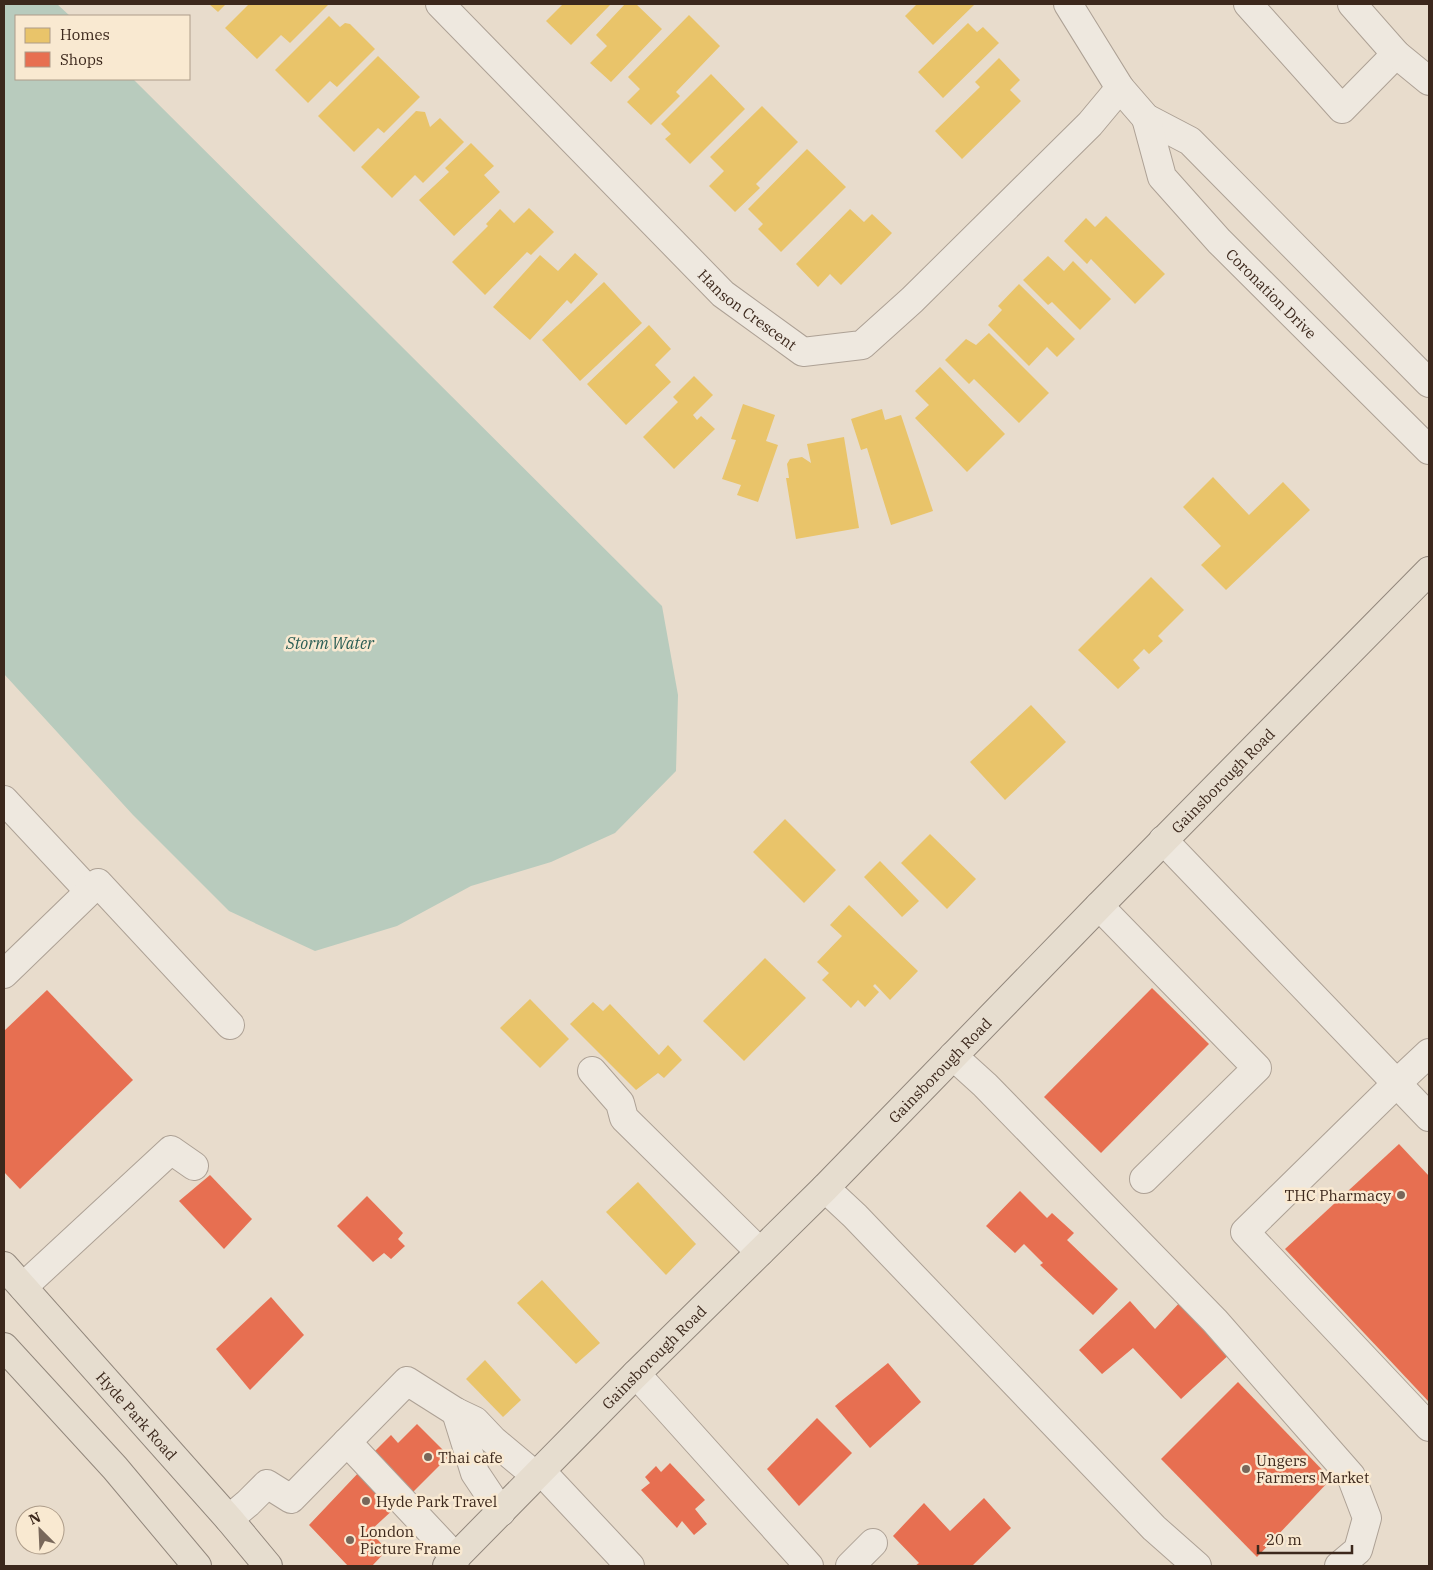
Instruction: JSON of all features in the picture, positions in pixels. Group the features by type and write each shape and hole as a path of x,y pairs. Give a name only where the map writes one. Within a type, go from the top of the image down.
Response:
{"main road":[{"name":"Gainsborough Road","path":"451,1562 636,1374 825,1188 1163,840 1429,571"},
{"name":"Hyde Park Road","path":"4,1266 229,1519 268,1566"},
{"path":"4,1347 115,1468 197,1566"}],"street":[{"name":"Hanson Crescent","path":"440,4 723,294 803,352 862,345 912,300 1090,124 1120,88"},
{"name":"Coronation Drive","path":"1068,4 1120,88 1146,118 1190,141 1429,383"},
{"path":"1248,4 1342,109 1396,54"},
{"path":"1352,4 1396,54 1429,81"},
{"name":"Coronation Drive","path":"1146,118 1162,177 1219,241 1429,450"},
{"path":"4,800 89,891"},
{"path":"1163,840 1429,1117"},
{"path":"4,974 98,883 230,1025"},
{"path":"1099,906 1257,1068 1144,1179"},
{"path":"1429,1053 1245,1232 1429,1427"},
{"path":"953,1056 985,1085 1214,1321 1351,1476 1367,1518 1358,1550 1339,1566"},
{"path":"592,1071 620,1104 624,1118 760,1252"},
{"path":"23,1287 171,1150 194,1166"},
{"path":"825,1188 855,1216 1154,1528 1197,1566"},
{"path":"636,1374 809,1566"},
{"path":"229,1519 248,1504 267,1484 291,1499 407,1381 456,1412 475,1421 493,1440 538,1474 630,1566"},
{"path":"456,1412 475,1473 501,1512"},
{"path":"347,1442 451,1562"},
{"path":"850,1566 873,1543"}],"water":[{"name":"Storm Water","path":"4,4 57,4 69,15 15,15 15,80 134,80 662,606 678,695 676,771 615,833 551,862 471,886 397,926 315,951 229,911 133,815 4,674"}],"building: Homes":[{"path":"209,4 226,4 218,12"},
{"path":"249,4 329,4 290,43 281,35 257,59 225,28"},
{"path":"563,4 611,4 571,45 546,21"},
{"path":"625,4 636,4 662,29 611,82 590,63 607,46 596,35"},
{"path":"917,4 975,4 933,45 905,16"},
{"path":"689,15 720,46 676,92 680,96 651,125 627,102 640,89 628,77"},
{"path":"329,16 340,27 345,23 350,24 375,49 337,87 330,81 308,103 275,70"},
{"path":"968,23 977,32 983,27 999,43 943,98 918,72"},
{"path":"378,56 420,97 384,133 378,128 354,152 318,116"},
{"path":"999,58 1020,80 1010,90 1021,101 962,159 935,131 980,87 975,82"},
{"path":"711,74 745,109 690,164 665,139 671,134 661,124"},
{"path":"762,106 798,142 756,184 760,188 735,212 709,186 724,171 710,157"},
{"path":"416,111 425,112 430,127 440,118 464,142 423,183 415,175 392,198 361,167"},
{"path":"471,143 494,166 484,175 500,192 454,236 419,200 449,172 445,168"},
{"path":"807,149 846,187 781,252 758,229 763,224 748,209"},
{"path":"529,208 554,232 531,255 527,252 485,295 452,262 488,226 486,224 500,209 514,223"},
{"path":"850,209 864,222 872,214 892,233 841,285 830,274 818,287 796,264"},
{"path":"1106,216 1165,274 1135,304 1091,259 1087,264 1064,241 1086,218 1095,227"},
{"path":"575,253 598,274 571,304 567,300 530,340 493,307 540,255 558,271"},
{"path":"1048,256 1064,271 1073,261 1111,299 1080,330 1052,302 1048,305 1023,280"},
{"path":"604,282 642,323 580,381 542,340"},
{"path":"1019,284 1075,339 1057,357 1047,347 1029,366 988,325 1002,310 998,306"},
{"path":"649,325 671,349 655,365 671,382 626,425 587,384"},
{"path":"989,333 1049,393 1019,423 974,379 969,384 945,360 966,339 976,345"},
{"path":"940,367 1005,434 967,472 915,418 929,405 915,391"},
{"path":"694,376 713,395 693,415 697,420 701,416 715,429 674,469 643,437 678,402 673,397"},
{"path":"743,404 775,415 766,441 778,445 758,502 737,495 741,485 722,479 736,440 731,439"},
{"path":"882,409 885,420 901,415 933,511 891,525 867,448 861,450 851,419"},
{"path":"844,437 859,528 796,539 786,478 789,478 787,464 790,459 802,457 811,463 807,444"},
{"path":"1213,477 1249,515 1283,482 1310,510 1226,590 1201,565 1221,546 1183,507"},
{"path":"1151,577 1184,610 1158,636 1163,641 1149,654 1144,649 1133,660 1140,668 1118,689 1078,650"},
{"path":"1031,705 1066,742 1005,800 970,762"},
{"path":"785,819 836,870 804,903 753,852"},
{"path":"930,834 976,879 947,909 901,863"},
{"path":"880,861 919,901 902,917 864,877"},
{"path":"849,905 918,971 890,1000 875,984 873,986 879,992 865,1007 858,1000 851,1008 822,980 829,973 817,962 842,936 830,925"},
{"path":"765,958 806,998 744,1061 703,1021"},
{"path":"530,999 569,1039 540,1068 500,1028"},
{"path":"593,1002 603,1011 610,1004 659,1055 668,1045 682,1060 664,1078 658,1073 636,1090 570,1024"},
{"path":"638,1182 696,1244 666,1275 606,1212"},
{"path":"542,1280 600,1343 576,1364 517,1303"},
{"path":"485,1360 521,1400 503,1417 466,1379"}],"building: Shops":[{"path":"1152,988 1209,1044 1101,1153 1044,1097"},
{"path":"47,990 133,1080 20,1189 4,1172 4,1031"},
{"path":"1399,1144 1429,1176 1429,1402 1285,1249"},
{"path":"210,1175 252,1219 224,1249 179,1201"},
{"path":"1020,1191 1047,1218 1052,1213 1074,1233 1067,1240 1118,1289 1093,1315 1040,1265 1043,1263 1024,1244 1015,1253 986,1226"},
{"path":"367,1196 403,1233 398,1239 405,1246 391,1259 384,1253 373,1262 337,1226"},
{"path":"271,1297 304,1335 250,1390 216,1349"},
{"path":"1182,1300 1232,1352 1181,1399 1133,1348 1102,1374 1079,1350 1130,1301 1155,1329"},
{"path":"888,1363 921,1402 870,1448 835,1406"},
{"name":"Ungers Farmers Market","path":"1238,1382 1331,1479 1257,1557 1161,1459"},
{"path":"817,1418 852,1453 799,1506 767,1469"},
{"path":"417,1424 449,1456 413,1492 374,1452 391,1435 398,1443"},
{"path":"670,1463 705,1500 695,1509 707,1524 694,1535 682,1521 677,1528 641,1490 650,1483 645,1477 656,1466 661,1472"},
{"path":"361,1470 396,1507 370,1531 387,1550 372,1566 348,1566 309,1525"},
{"path":"984,1498 1011,1528 972,1566 915,1566 919,1563 893,1536 924,1503 950,1531"}],"place":[{"name":"THC Pharmacy","path":"1401,1195"},
{"name":"Thai cafe","path":"428,1457"},
{"name":"Ungers Farmers Market","path":"1246,1469"},
{"name":"Hyde Park Travel","path":"366,1501"},
{"name":"London Picture Frame","path":"350,1540"}]}
